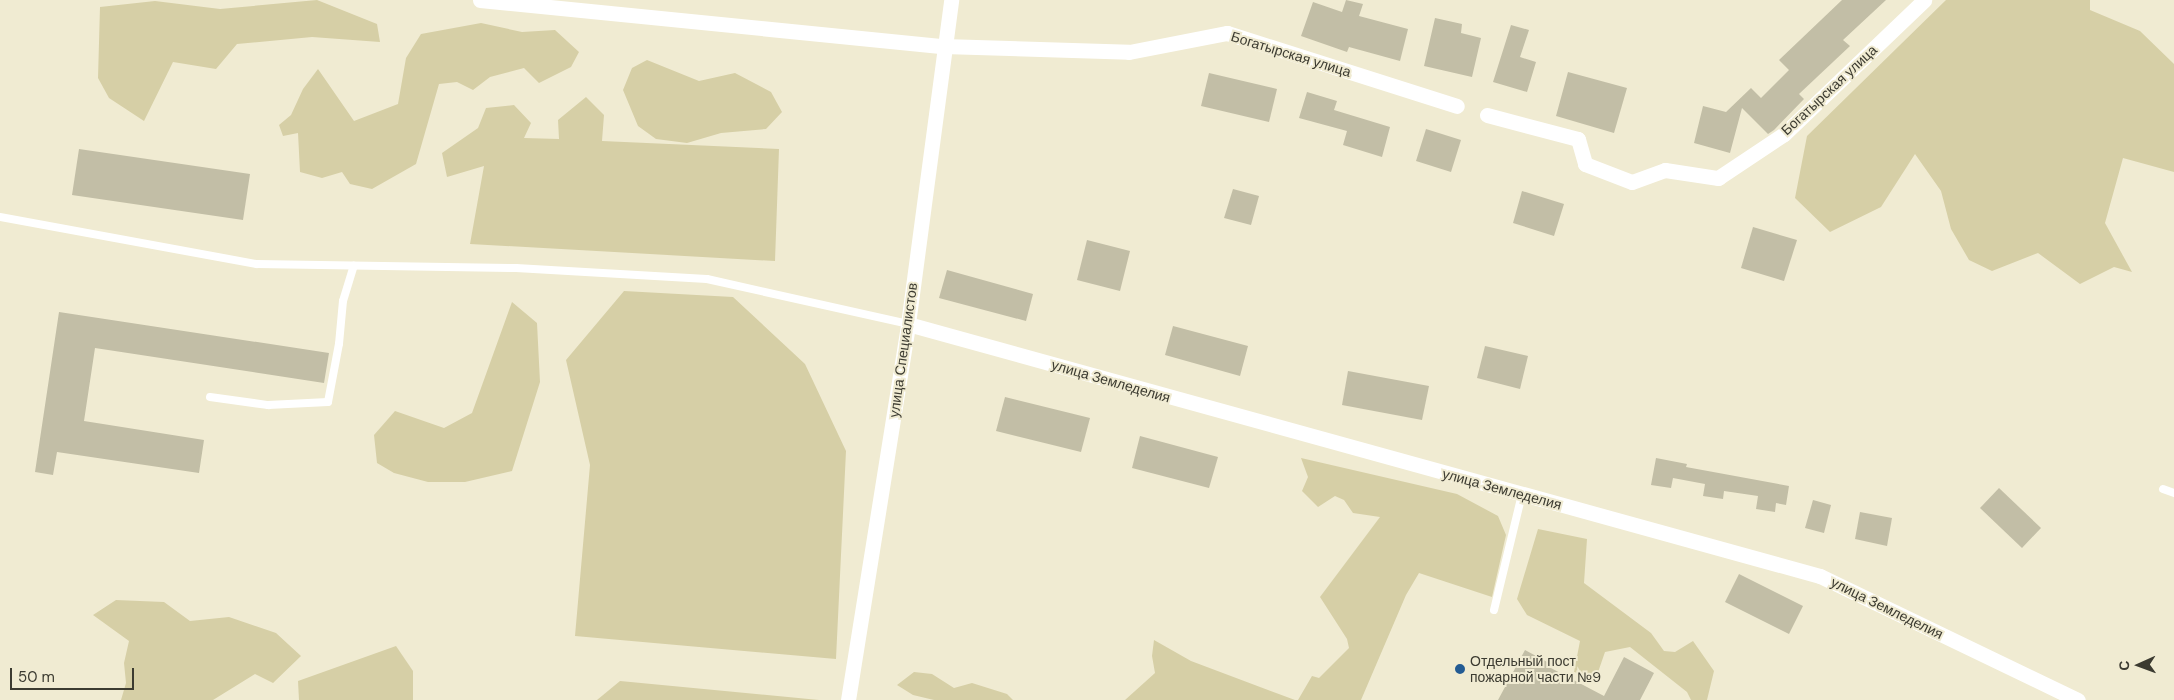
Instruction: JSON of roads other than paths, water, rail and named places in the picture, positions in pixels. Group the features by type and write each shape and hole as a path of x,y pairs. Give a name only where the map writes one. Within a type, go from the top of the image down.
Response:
{"street":[{"name":"Богатырская улица","path":"480,0 943,46 1129,52 1227,32 1456,106"},
{"name":"улица Специалистов","path":"848,700 908,324 943,46 951,0"},
{"name":"Богатырская улица","path":"1487,114 1578,139 1584,164 1632,182 1665,170 1718,178 1784,134 1924,0"},
{"name":"улица Земледелия","path":"908,324 1820,576 2078,700"}],"lane":[{"path":"0,217 257,264 516,268 707,279 908,324"},
{"path":"210,397 268,405 328,402 339,344 343,301 354,266"},
{"path":"2163,489 2174,493"},
{"path":"1494,610 1522,494"}],"place":[{"name":"Отдельный пост пожарной части №9","path":"1460,669"}]}
